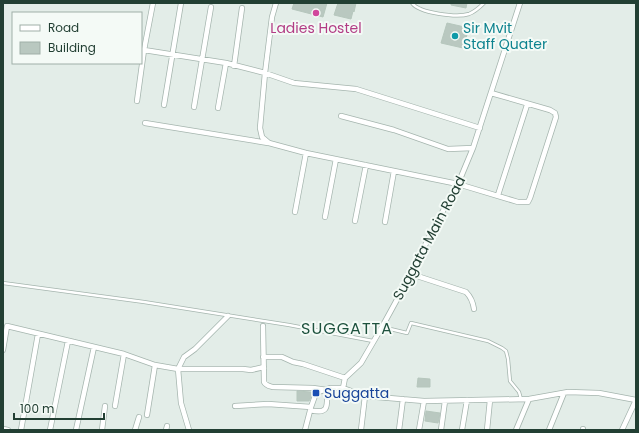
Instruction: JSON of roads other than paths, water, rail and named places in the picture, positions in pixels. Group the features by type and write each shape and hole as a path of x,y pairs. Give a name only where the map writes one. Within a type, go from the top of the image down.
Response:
{"street":[{"path":"137,101 144,50 153,3"},
{"path":"164,105 181,3"},
{"path":"269,143 262,137 260,128 272,17 276,3"},
{"name":"Suggata Main Road","path":"345,378 361,363 382,327 458,184 480,128 520,3"},
{"path":"194,108 211,7"},
{"path":"234,66 242,8"},
{"path":"144,50 226,63 265,73 294,83 356,89 480,128"},
{"path":"218,108 226,63"},
{"path":"145,123 269,143 306,153 458,184 522,202 528,202 556,117 555,113 550,110 491,93"},
{"path":"498,195 528,104"},
{"path":"341,116 394,130 448,149 473,148"},
{"path":"295,212 306,153"},
{"path":"325,217 336,159"},
{"path":"355,221 366,165"},
{"path":"386,222 394,171"},
{"path":"411,274 466,292 472,300 474,309"},
{"path":"188,430 181,403 178,370 184,357 228,316"},
{"path":"3,350 7,326 124,354 155,365 178,370 250,370 264,367"},
{"path":"263,326 264,382 266,385 273,387 313,388 326,390"},
{"path":"21,430 38,334"},
{"path":"50,430 68,341"},
{"path":"76,430 94,347"},
{"path":"115,406 124,354"},
{"path":"264,357 288,358 293,362 345,378 343,388"},
{"path":"146,415 155,365"},
{"path":"305,430 310,409 316,394 330,388 343,388 365,396 424,401 529,399 564,393 599,393 636,400 622,430"},
{"path":"236,406 268,404 310,409 322,412 327,404 326,390"},
{"path":"549,430 564,393"},
{"path":"361,430 365,396"},
{"path":"399,430 403,399"},
{"path":"516,430 529,399"},
{"path":"462,430 467,400"},
{"path":"487,430 490,400"},
{"path":"420,430 424,401"},
{"path":"441,430 445,401"},
{"path":"102,430 105,406"},
{"path":"135,430 139,417"},
{"path":"3,429 8,430"}],"lane":[{"path":"412,3 415,6 427,11 450,15 468,14 484,3"},
{"path":"3,283 144,302 289,325 373,341"},
{"path":"382,327 407,333 411,322 488,342 502,348 506,352 508,359 510,382 519,392 521,399"}],"place":[{"name":"Ladies Hostel","path":"316,13"},
{"name":"Sir Mvit Staff Quater","path":"455,36"},
{"name":"Suggatta","path":"316,393"}],"district":[{"name":"SUGGATTA","path":"347,328"}]}
